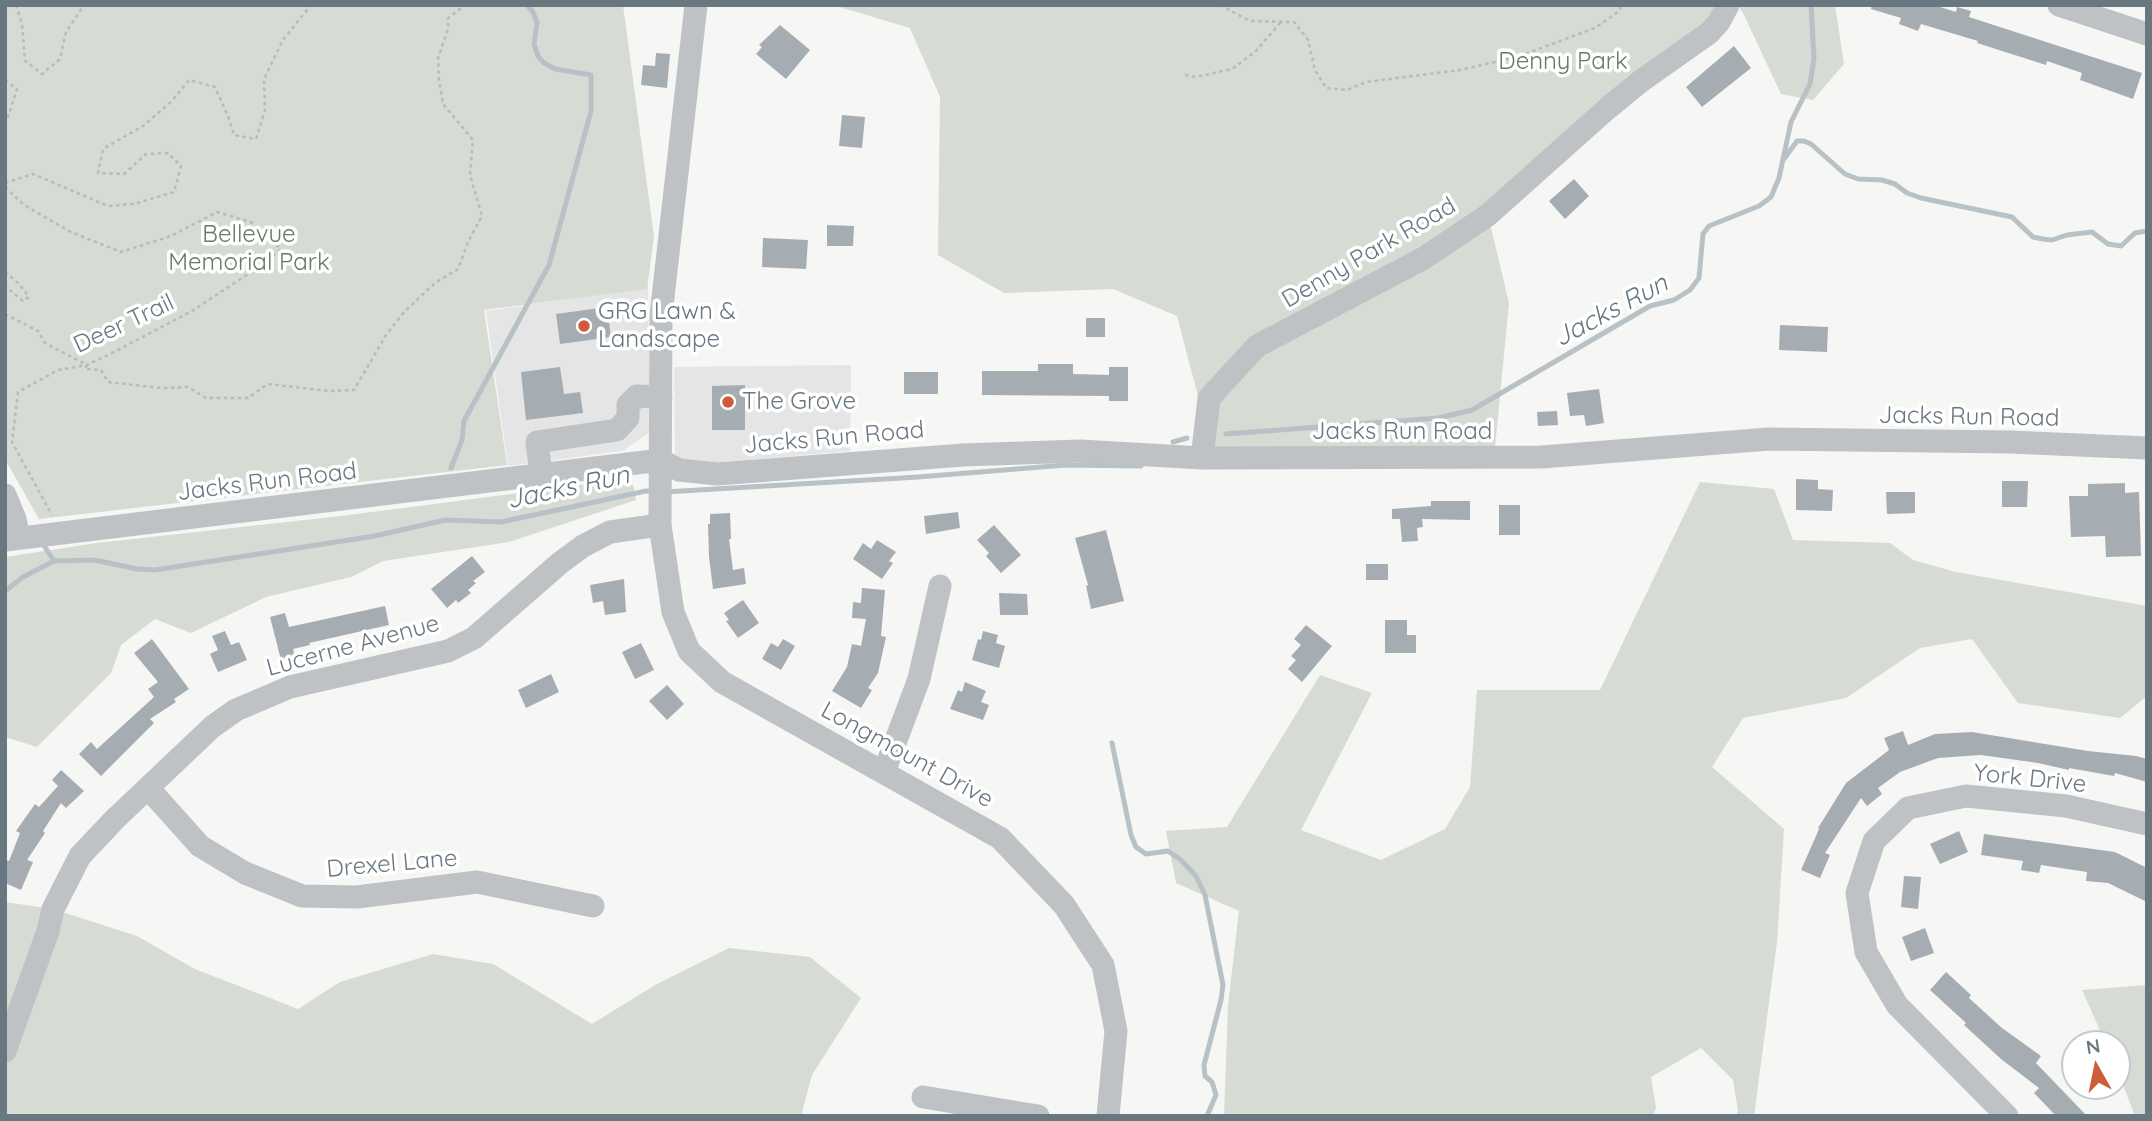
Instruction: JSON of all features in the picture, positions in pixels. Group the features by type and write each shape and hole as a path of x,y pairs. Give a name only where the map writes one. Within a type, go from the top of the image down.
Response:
{"street":[{"path":"661,481 661,316 696,5"},
{"name":"Denny Park Road","path":"1202,458 1209,398 1257,346 1423,258 1488,215 1641,80 1709,33 1728,5"},
{"path":"2059,5 2147,34"},
{"path":"541,474 537,442 617,430 628,418 628,405 637,396 661,397"},
{"name":"Jacks Run Road","path":"12,539 541,474 661,481 679,470 718,474 963,455 1067,451 1202,458 1553,457 1769,439 2010,442 2147,448"},
{"name":"Longmount Drive","path":"661,481 660,525 673,612 689,651 722,682 1000,838 1064,905 1103,965 1116,1031 1108,1116"},
{"path":"5,495 15,519 12,539"},
{"name":"Lucerne Avenue","path":"5,1051 53,909 80,856 212,727 236,710 290,687 448,651 474,638 583,546 610,532 660,525"},
{"path":"884,772 919,679 940,586"},
{"name":"Drexel Lane","path":"148,788 200,846 245,873 302,896 357,897 477,882 593,906"},
{"name":"York Drive","path":"2007,1116 1896,1005 1866,952 1857,893 1874,841 1908,808 1966,796 2066,806 2147,824"},
{"path":"923,1097 1038,1116"}],"path":[{"path":"16,5 22,24 25,61 42,74 60,59 66,32 84,5"},
{"path":"5,185 33,174 108,206 134,204 174,192 181,166 168,153 146,154 124,174 98,173 103,149 143,126 172,102 189,80 215,87 234,135 256,139 265,110 264,79 283,40 311,5"},
{"path":"5,314 38,331 46,343 86,365 85,369 101,370 108,382 161,388 188,387 206,398 248,398 268,384 329,391 354,390 386,335 404,312 435,283 458,269 482,215 470,175 473,140 443,104 439,80 438,58 448,29 448,18 460,9 460,5"},
{"path":"1220,5 1250,21 1294,22 1308,40 1315,70 1326,88 1347,90 1366,82 1460,70 1517,57 1595,28 1618,12 1622,5"},
{"path":"1185,75 1196,77 1232,69 1255,52 1281,22"},
{"path":"5,80 17,89 8,117 5,118"},
{"name":"Deer Trail","path":"5,185 24,205 71,232 121,252 171,236 217,212 251,222 281,249 192,311 86,365 58,370 18,392 12,442 62,533"},
{"path":"5,272 19,284 29,298 23,301 5,286"}],"shaded area":[{"path":"648,281 650,432 623,451 508,466 486,311 646,288"},
{"path":"851,365 850,451 700,464 688,463 675,454 674,367"}],"green space":[{"name":"Bellevue Memorial Park","path":"5,5 623,5 654,237 647,289 484,310 507,465 39,519 5,459"},
{"name":"Denny Park","path":"833,5 1721,5 1712,18 1488,215 1509,303 1494,458 1202,458 1199,400 1177,316 1113,289 1004,293 938,255 940,97 910,28"},
{"path":"1737,5 1835,5 1844,64 1813,100 1781,94"},
{"path":"1700,482 1774,489 1793,540 1890,543 1913,560 1956,572 2147,606 2147,696 2120,718 2018,703 1972,639 1920,648 1846,698 1743,718 1712,767 1784,829 1777,942 1754,1116 1736,1116 1738,1111 1733,1080 1701,1048 1651,1077 1656,1108 1653,1116 1224,1116 1228,1005 1239,911 1176,883 1166,831 1227,827 1320,675 1372,693 1301,830 1381,860 1445,829 1470,787 1477,690 1600,690"},
{"path":"589,484 633,485 636,500 509,542 383,561 351,577 266,597 191,633 155,619 121,645 111,673 37,747 5,737 5,557 97,543 341,516"},
{"path":"5,902 53,909 137,936 195,969 298,1009 340,982 433,954 493,964 592,1024 655,985 729,948 810,957 861,998 812,1075 801,1116 5,1116"},
{"path":"2147,985 2147,1116 2135,1116 2129,1100 2131,1100 2131,1030 2100,1030 2082,990"}],"building":[{"path":"1872,5 1934,5 1956,12 1957,7 1971,11 1969,17 2142,73 2133,99 2080,80 2082,73 2047,61 2046,65 1921,24 1918,31 1899,24 1901,18 1871,9"},
{"path":"780,25 810,50 786,79 756,54 762,47 759,45"},
{"path":"1734,46 1751,68 1702,107 1686,87"},
{"path":"656,53 670,54 667,88 641,85 643,65 655,66"},
{"path":"842,115 865,117 862,148 839,146"},
{"path":"1574,179 1589,196 1565,219 1549,201"},
{"path":"827,225 854,226 853,246 827,246"},
{"path":"763,238 808,240 806,269 762,267"},
{"name":"GRG Lawn & Landscape","path":"607,307 611,337 560,344 556,314"},
{"path":"1086,318 1105,318 1105,337 1086,337"},
{"path":"1780,325 1828,327 1827,352 1779,350"},
{"path":"1038,364 1073,364 1073,374 1109,375 1109,367 1128,367 1128,401 1109,401 1109,396 982,395 982,371 1038,371"},
{"path":"560,367 564,394 580,392 583,413 526,420 521,372"},
{"path":"904,372 938,372 938,394 904,394"},
{"name":"The Grove","path":"745,385 745,430 712,430 712,386"},
{"path":"1599,389 1604,423 1586,426 1584,415 1570,416 1567,393"},
{"path":"1557,411 1558,425 1538,426 1537,412"},
{"path":"1796,479 1818,480 1818,489 1833,490 1832,511 1796,510"},
{"path":"2002,481 2028,481 2027,507 2002,507"},
{"path":"2125,483 2125,493 2139,492 2141,556 2106,557 2105,536 2071,537 2069,496 2088,496 2088,484"},
{"path":"1886,492 1915,492 1915,513 1887,514"},
{"path":"1431,501 1470,501 1470,520 1422,519 1423,527 1417,528 1418,541 1402,542 1400,519 1392,519 1392,509 1431,506"},
{"path":"1499,505 1520,505 1520,535 1499,535"},
{"path":"958,512 960,528 926,534 924,516"},
{"path":"730,513 729,539 733,570 744,568 746,584 713,589 709,557 710,514"},
{"path":"994,525 1021,555 1001,573 986,556 989,553 977,540"},
{"path":"1106,530 1124,601 1091,609 1086,586 1088,585 1075,538"},
{"path":"877,540 896,552 889,561 893,563 882,579 853,559 863,543 871,549"},
{"path":"472,556 485,572 473,581 476,583 468,590 471,593 447,608 431,589"},
{"path":"1366,564 1388,564 1388,580 1366,580"},
{"path":"624,579 626,612 605,615 603,601 593,603 590,585"},
{"path":"862,588 885,590 881,636 886,637 878,673 868,688 872,690 861,708 832,691 847,667 852,644 861,646 866,619 852,618 853,602 861,603"},
{"path":"999,593 1027,594 1028,615 1000,615"},
{"path":"743,600 759,623 738,638 726,621 729,620 724,613"},
{"path":"385,606 389,625 309,643 310,645 293,649 295,657 281,660 270,617 285,613 289,627"},
{"path":"1385,620 1407,620 1407,635 1416,635 1416,653 1385,653"},
{"path":"1306,625 1332,646 1302,682 1288,669 1296,660 1291,656 1301,645 1294,639"},
{"path":"225,631 231,645 239,642 247,660 218,672 210,654 218,650 212,636"},
{"path":"983,631 998,635 996,643 1005,646 999,668 972,660"},
{"path":"152,639 189,689 174,699 176,702 150,719 154,723 101,776 79,754 91,742 97,749 154,697 148,689 158,682 134,653"},
{"path":"783,639 795,646 781,670 762,659 771,643 778,647"},
{"path":"641,643 654,670 635,679 622,652"},
{"path":"551,674 559,692 526,708 518,690"},
{"path":"965,682 986,691 981,702 989,705 983,720 950,709 958,690 962,692"},
{"path":"667,685 684,704 667,720 649,701"},
{"path":"1903,731 1908,745 1935,734 1972,732 2136,756 2147,759 2147,782 2115,773 2114,776 2069,770 1981,755 1938,758 1900,772 1878,788 1882,794 1867,806 1861,798 1825,853 1830,855 1820,878 1801,870 1818,828 1846,783 1889,750 1884,738"},
{"path":"61,770 84,791 66,808 61,803 43,831 45,833 27,860 33,862 21,890 5,883 5,860 9,861 20,833 16,831 35,804 39,807 58,786 52,780"},
{"path":"1959,831 1968,852 1940,864 1930,844"},
{"path":"1984,834 2115,852 2147,868 2147,902 2108,883 2086,881 2087,872 2041,865 2039,873 2021,870 2023,861 1981,855"},
{"path":"1904,876 1921,877 1918,909 1901,907"},
{"path":"1925,928 1934,953 1911,961 1902,937"},
{"path":"1946,972 1971,995 1969,998 2002,1028 2041,1056 2036,1063 2061,1089 2061,1100 2072,1100 2087,1116 2056,1116 2034,1093 2039,1088 2001,1059 1930,990"}],"waterway":[{"path":"451,468 462,440 464,421 549,265 591,111 591,75 555,69 544,63 534,44 537,23 527,5"},
{"name":"Jacks Run","path":"1226,434 1438,418 1472,410 1650,306 1674,300 1690,290 1699,278 1703,234 1709,226 1759,206 1771,197 1779,178 1791,122 1810,84 1814,58 1811,5"},
{"path":"1784,159 1797,141 1804,141 1845,174 1858,179 1882,180 1895,184 1907,193 1921,198 2012,217 2033,237 2043,239 2052,240 2092,232 2108,244 2121,246 2135,233 2147,231"},
{"name":"Jacks Run","path":"1173,442 1187,438"},
{"name":"Jacks Run","path":"665,492 1066,465 1141,466"},
{"name":"Jacks Run","path":"5,591 23,577 54,561 95,560 155,570 375,536 445,520 501,522 656,491"},
{"path":"41,541 54,561"},
{"path":"1112,743 1131,835 1136,847 1146,854 1168,851 1181,860 1196,876 1205,895 1223,985 1204,1065 1205,1076 1212,1082 1216,1095 1207,1116"}],"place":[{"name":"GRG Lawn & Landscape","path":"584,326"},
{"name":"The Grove","path":"728,402"}]}
